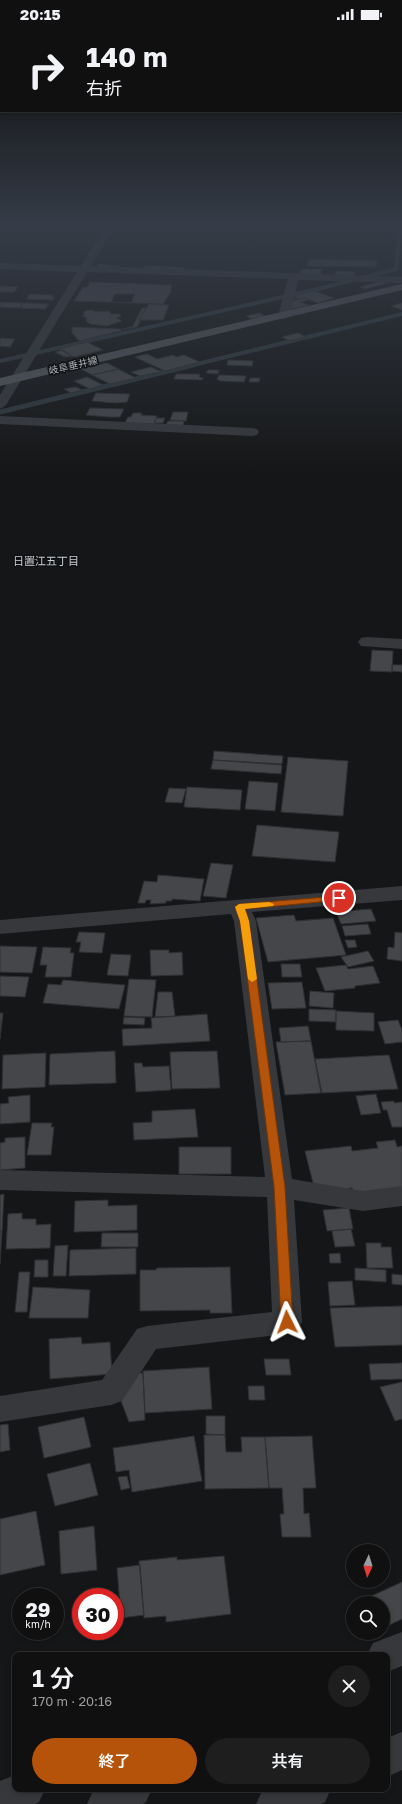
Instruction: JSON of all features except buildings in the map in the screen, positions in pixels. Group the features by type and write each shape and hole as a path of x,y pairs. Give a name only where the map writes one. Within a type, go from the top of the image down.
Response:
{"main road":[{"name":"岐阜垂井線","path":"0,382 309,310"}],"street":[{"path":"0,405 14,379 58,310"},
{"path":"284,316 286,310"},
{"path":"0,420 252,432"},
{"path":"367,642 402,644"},
{"path":"0,927 402,893"},
{"path":"0,1409 111,1392 147,1338 287,1322 280,1187 245,921 239,907"},
{"path":"0,1180 280,1187 363,1201 402,1196"},
{"path":"390,1653 402,1649"},
{"path":"390,1756 402,1750"},
{"path":"0,1800 19,1792"},
{"path":"106,1804 128,1792"},
{"path":"276,1804 305,1792"}],"waterway":[{"path":"0,361 226,310"},
{"path":"189,366 402,314"},
{"path":"0,412 193,365"}],"slow traffic":[{"path":"252,979 245,921 239,907 269,904"}],"district":[{"name":"日置江五丁目","path":"46,561"}],"route":[{"path":"287,1322 280,1187 245,921 239,907 339,898"}]}
